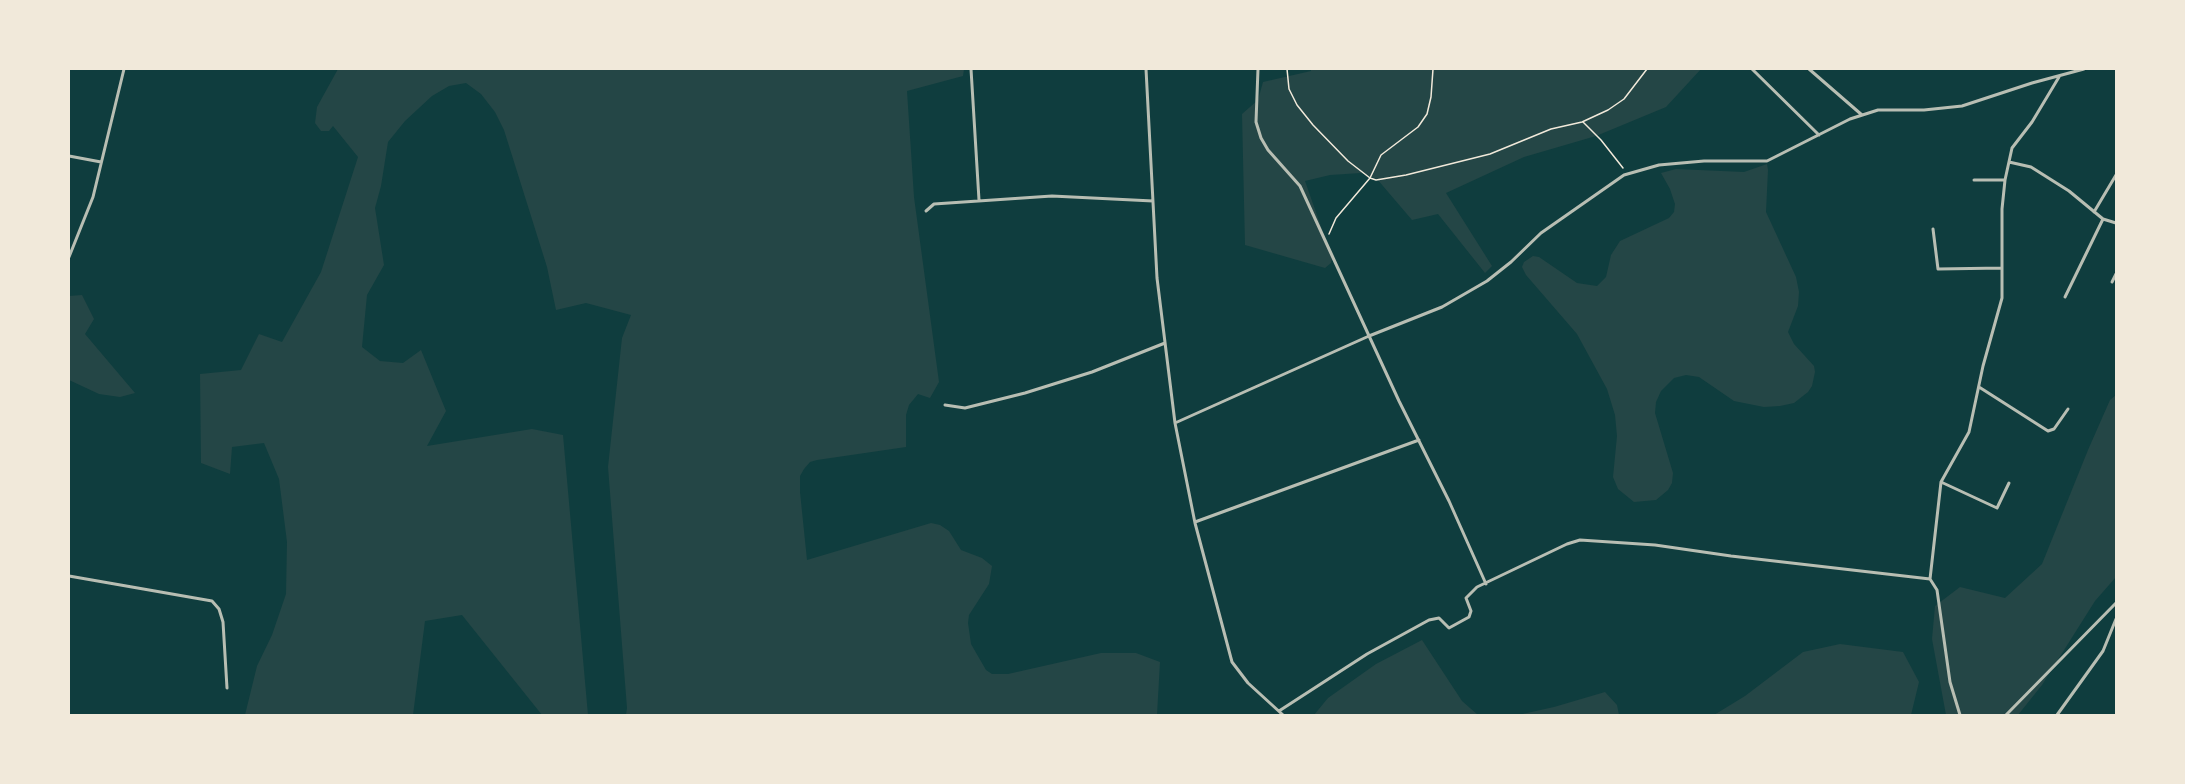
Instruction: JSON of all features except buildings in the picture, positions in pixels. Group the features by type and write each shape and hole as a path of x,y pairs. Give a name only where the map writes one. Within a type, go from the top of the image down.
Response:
{"street":[{"path":"69,257 93,196 124,69"},
{"path":"971,69 979,200"},
{"path":"1146,69 1157,278 1175,423 1195,522 1232,662 1248,682 1283,715"},
{"path":"1258,69 1256,122 1261,138 1268,150 1300,186 1449,501 1485,584"},
{"path":"1752,69 1819,135"},
{"path":"1809,69 1862,116"},
{"path":"1175,423 1369,336 1442,307 1487,281 1511,262 1540,233 1627,174 1659,165 1704,161 1755,163 1767,161 1819,135 1878,110 1924,110 1962,106 2084,69"},
{"path":"1960,715 1950,682 1937,590 1930,579 1941,482 1970,432 1983,366 2002,298 2002,209 2012,148 2032,122 2060,76"},
{"path":"69,156 101,162"},
{"path":"2009,162 2031,167 2068,191 2103,219 2116,223"},
{"path":"2094,212 2116,175"},
{"path":"1974,180 2005,180"},
{"path":"926,211 934,204 1052,196 1153,201"},
{"path":"2065,297 2103,219"},
{"path":"1934,229 1938,269 2002,268"},
{"path":"2112,282 2116,274"},
{"path":"945,405 965,408 1025,393 1092,372 1165,343"},
{"path":"1979,387 2048,430 2054,429 2068,409"},
{"path":"1195,522 1419,440"},
{"path":"1941,482 1998,508 2008,483"},
{"path":"1279,711 1367,654 1429,620 1439,618 1449,628 1469,617 1471,611 1466,598 1477,587 1580,540 1646,544 1930,579"},
{"path":"69,576 212,601 219,609 223,622 227,688"},
{"path":"2006,715 2116,603"},
{"path":"2057,715 2103,651 2116,619"}],"path":[{"path":"1287,69 1289,89 1297,105 1323,136 1348,161 1370,178 1389,179 1490,154 1551,129 1582,122 1608,110 1624,99 1647,69"},
{"path":"1326,245 1329,231 1336,218 1370,178 1382,155 1418,127 1427,114 1433,69"},
{"path":"1582,122 1588,125 1627,174"}],"shaded area":[{"path":"338,69 964,69 963,76 907,91 914,197 939,382 930,398 918,394 909,405 906,415 906,447 817,460 810,462 804,469 800,476 800,492 807,560 931,523 940,525 949,531 961,550 982,558 992,566 989,584 969,615 968,623 971,644 986,670 992,674 1008,674 1101,653 1136,653 1160,662 1157,715 626,715 608,467 622,338 631,315 586,303 556,310 547,267 504,130 495,112 481,94 466,83 449,86 432,96 405,121 388,142 375,208 384,265 367,295 362,347 380,361 403,363 421,350 446,411 427,446 532,429 563,435 588,715 542,715 462,615 425,621 413,715 245,715 257,666 272,635 286,594 287,542 279,479 264,443 232,447 230,474 201,463 200,374 241,370 259,334 282,342 321,272 358,157 333,126 329,131 321,131 315,123 317,107"},
{"path":"1311,69 1701,69 1666,107 1596,136 1524,157 1446,193 1492,266 1485,273 1438,214 1412,220 1377,179 1361,173 1330,175 1305,181 1332,258 1331,263 1325,268 1245,245 1242,114 1258,100 1263,82 1311,71"},
{"path":"1767,164 1766,212 1796,277 1799,292 1798,306 1788,332 1794,344 1814,366 1812,386 1794,403 1764,407 1734,401 1699,377 1686,375 1674,378 1661,391 1656,402 1655,413 1673,473 1672,483 1668,490 1656,500 1634,502 1618,489 1613,477 1617,436 1615,415 1607,389 1577,334 1526,275 1522,267 1524,262 1533,256 1539,257 1577,283 1597,286 1606,277 1611,255 1620,241 1669,218 1674,212 1675,204 1670,189 1661,173 1676,169 1744,172"},
{"path":"82,295 94,319 85,334 135,393 120,397 99,394 69,380 69,296"},
{"path":"2116,395 2116,577 2095,601 2042,685 2018,715 1946,715 1932,639 1935,606 1960,587 2005,598 2042,564 2088,450 2110,400"},
{"path":"1422,640 1462,701 1478,715 1314,715 1328,698 1376,664"},
{"path":"1840,644 1903,652 1919,682 1911,715 1714,715 1745,696 1803,652"},
{"path":"1605,692 1617,705 1619,715 1518,715 1554,707"}]}
